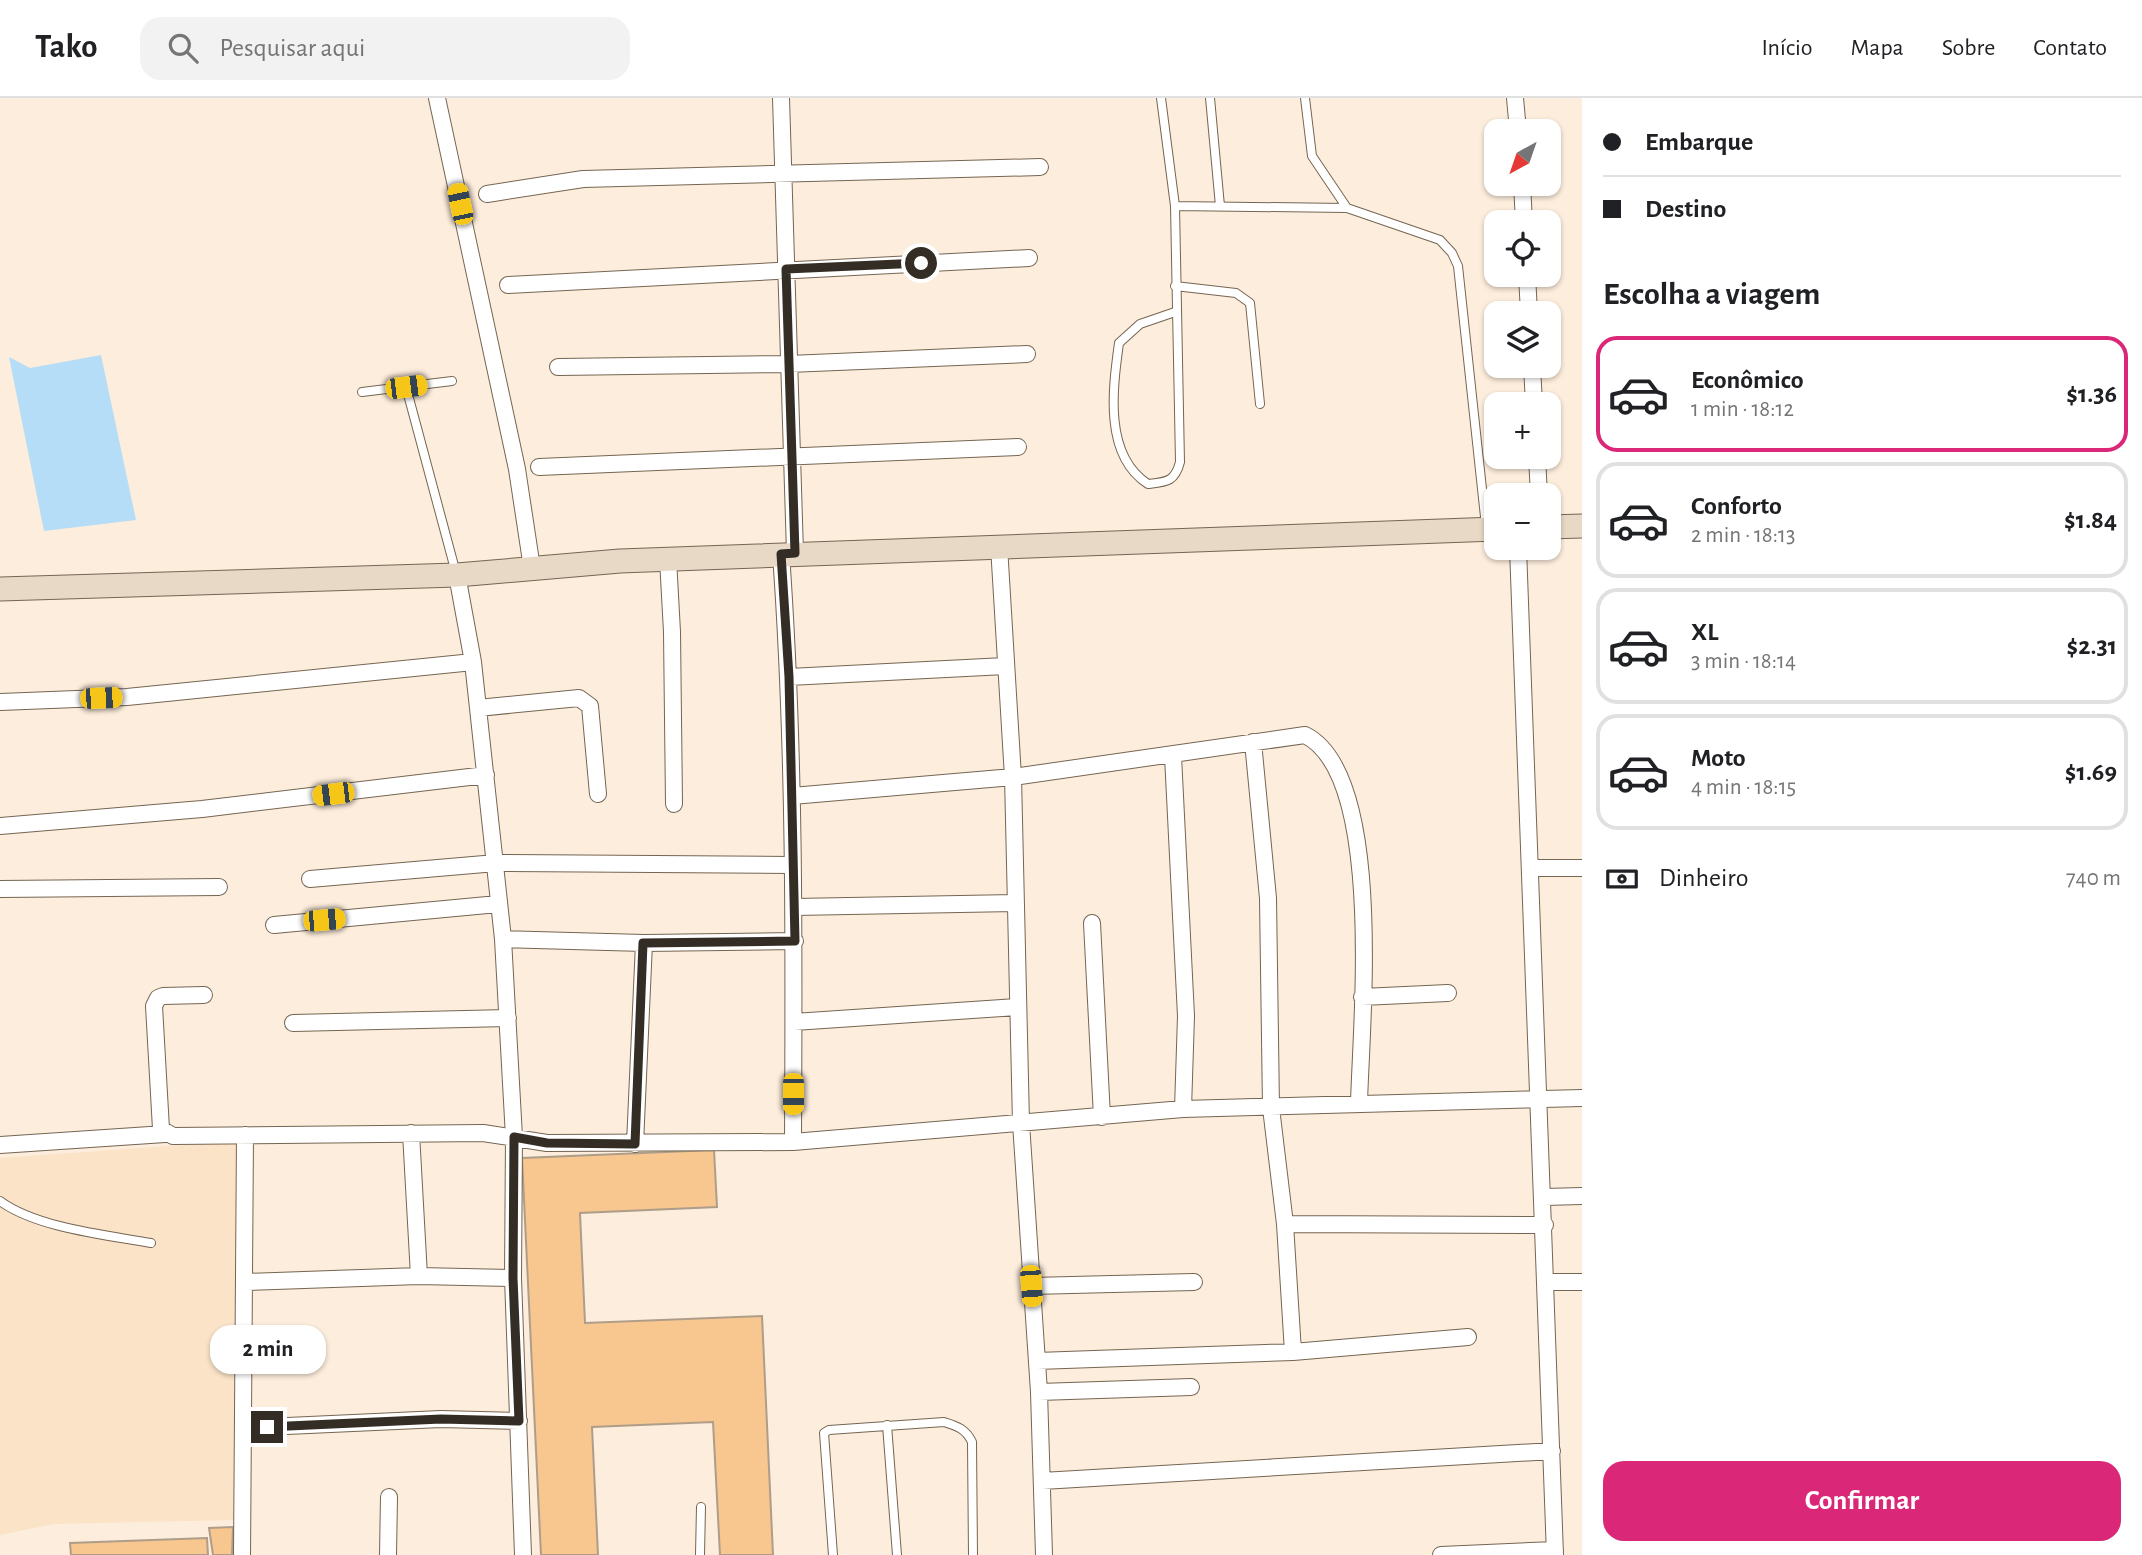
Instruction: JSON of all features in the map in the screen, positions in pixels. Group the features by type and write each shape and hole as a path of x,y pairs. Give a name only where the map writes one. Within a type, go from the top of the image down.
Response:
{"street":[{"path":"437,98 517,469 532,568"},
{"path":"781,98 792,457 788,554 791,865 795,941 793,1142"},
{"path":"1515,98 1517,119"},
{"path":"487,194 583,179 1040,167"},
{"path":"508,285 1030,258"},
{"path":"558,367 789,365 1027,354"},
{"path":"539,467 1018,447"},
{"path":"1561,527 1582,526"},
{"path":"0,589 457,575 668,559 1484,529"},
{"path":"999,546 1013,777 1021,1124 1039,1392 1044,1555"},
{"path":"668,559 672,632 674,804"},
{"path":"1441,1555 1555,1553 1541,1100 1519,560"},
{"path":"457,575 473,662 503,939 514,1137 513,1278 523,1555"},
{"path":"0,702 127,697 473,662"},
{"path":"789,677 1005,666"},
{"path":"478,708 579,698 585,701 590,706 598,794"},
{"path":"792,796 1013,777 1305,735 1320,743 1339,770 1352,806 1357,832 1362,997 1359,1103"},
{"path":"1253,742 1268,898 1271,1108 1285,1224 1293,1352"},
{"path":"1173,756 1186,1016 1183,1110"},
{"path":"0,826 202,809 486,775"},
{"path":"310,878 496,863 791,865"},
{"path":"1532,868 1582,868"},
{"path":"0,889 219,887"},
{"path":"794,907 1015,902"},
{"path":"274,925 498,904"},
{"path":"1092,923 1102,1116"},
{"path":"503,939 643,943 795,941"},
{"path":"635,1144 643,943"},
{"path":"1362,997 1448,993"},
{"path":"165,1134 161,1129 156,1000 163,996 204,995"},
{"path":"794,1022 1017,1007"},
{"path":"293,1023 508,1018"},
{"path":"0,1145 165,1134 411,1133 483,1133 547,1143 793,1142 1183,1110 1582,1098"},
{"path":"411,1133 419,1276"},
{"path":"242,1555 245,1135"},
{"path":"1544,1196 1582,1196"},
{"path":"1285,1224 1545,1225"},
{"path":"244,1283 419,1276 513,1278"},
{"path":"1031,1286 1194,1282"},
{"path":"1546,1282 1582,1282"},
{"path":"1037,1362 1293,1352 1468,1337"},
{"path":"1039,1392 1191,1387"},
{"path":"243,1428 427,1419 519,1421"},
{"path":"1042,1481 1552,1451"},
{"path":"388,1555 389,1497"}],"lane":[{"path":"1161,98 1175,206 1180,462 1177,474 1169,482 1148,484 1133,471 1114,425 1112,388 1119,343 1140,324 1175,312"},
{"path":"1210,98 1220,206"},
{"path":"1306,98 1312,156 1347,208"},
{"path":"1175,206 1347,208 1440,240 1452,253 1458,267 1485,483"},
{"path":"1175,286 1236,293 1250,303 1260,404"},
{"path":"362,392 452,381"},
{"path":"406,387 457,575"},
{"path":"0,1201 26,1214 72,1227 151,1242"},
{"path":"833,1555 824,1433 829,1430 944,1422 968,1434 972,1442 973,1555"},
{"path":"887,1425 898,1555"},
{"path":"700,1555 701,1507"}],"shaded area":[{"path":"238,1141 234,1520 54,1524 0,1535 0,1158"}],"water":[{"path":"101,355 136,520 44,531 9,357 30,368"}],"building":[{"path":"714,1150 717,1207 580,1213 585,1323 762,1316 773,1555 720,1555 713,1422 592,1427 598,1555 541,1555 522,1158"},
{"path":"233,1527 232,1555 213,1555 209,1528"},
{"path":"207,1538 208,1555 71,1555 70,1543"}],"route":[{"path":"267,1427 441,1419 519,1421 513,1278 514,1137 547,1143 635,1144 643,943 795,941 791,865 789,677 781,554 795,553 786,269 921,263"}]}
